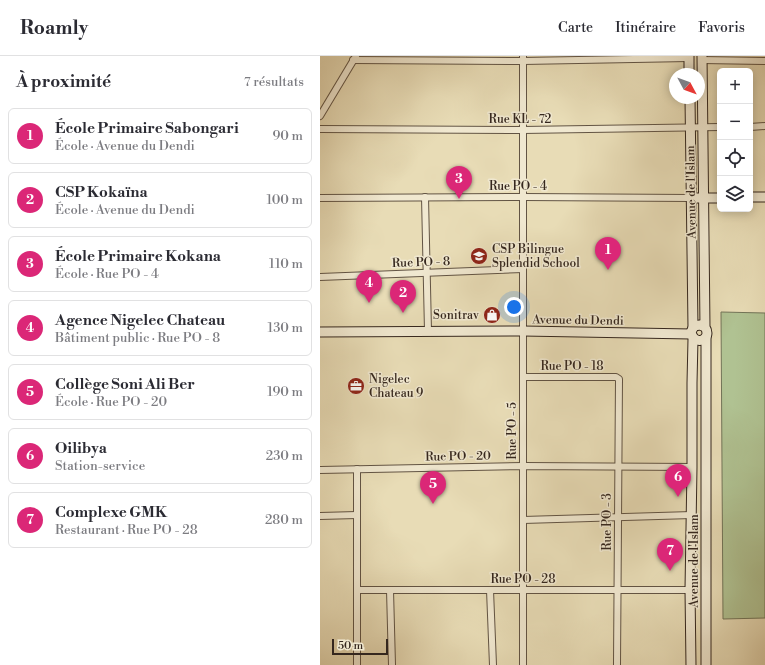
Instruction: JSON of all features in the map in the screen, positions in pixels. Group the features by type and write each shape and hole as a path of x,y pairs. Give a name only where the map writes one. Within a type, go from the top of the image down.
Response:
{"main road":[{"path":"689,57 689,68"},
{"name":"Avenue de l'Islam","path":"702,58 705,327"},
{"name":"Avenue de l'Islam","path":"690,104 692,334 692,515 690,590 691,665"},
{"path":"753,198 765,197"},
{"path":"691,198 717,198"},
{"path":"698,325 705,327 707,331 706,338 699,341 692,334 698,325"},
{"name":"Avenue du Dendi","path":"320,332 523,331 692,334"},
{"name":"Avenue de l'Islam","path":"706,338 706,665"}],"street":[{"path":"320,116 354,58 523,59 689,57"},
{"path":"702,58 765,61"},
{"name":"Rue PO - 5","path":"523,59 523,665"},
{"path":"753,127 765,126"},
{"name":"Rue KL - 72","path":"320,129 523,130 717,127"},
{"path":"425,197 428,331"},
{"name":"Rue PO - 4","path":"320,198 691,198"},
{"name":"Rue PO - 8","path":"320,277 523,269"},
{"name":"Rue PO - 18","path":"523,377 616,377 619,379"},
{"name":"Rue PO - 3","path":"617,665 619,379"},
{"name":"Rue PO - 20","path":"320,470 523,466 692,467"},
{"path":"357,469 357,665"},
{"path":"320,516 357,515"},
{"path":"523,520 692,515"},
{"name":"Rue PO - 28","path":"357,590 690,590"},
{"path":"390,590 392,665"},
{"path":"490,590 493,665"}],"green space":[{"path":"721,312 765,313 765,618 723,619"}],"place":[{"name":"École Primaire Kokana","path":"459,199"},
{"name":"CSP Bilingue Splendid School","path":"479,256"},
{"name":"École Primaire Sabongari","path":"608,270"},
{"name":"Agence Nigelec Chateau","path":"369,303"},
{"name":"CSP Kokaïna","path":"403,313"},
{"name":"Sonitrav","path":"492,315"},
{"name":"Nigelec Chateau 9","path":"356,386"},
{"name":"Oilibya","path":"678,497"},
{"name":"Collège Soni Ali Ber","path":"433,504"},
{"name":"Complexe GMK","path":"670,571"}]}
